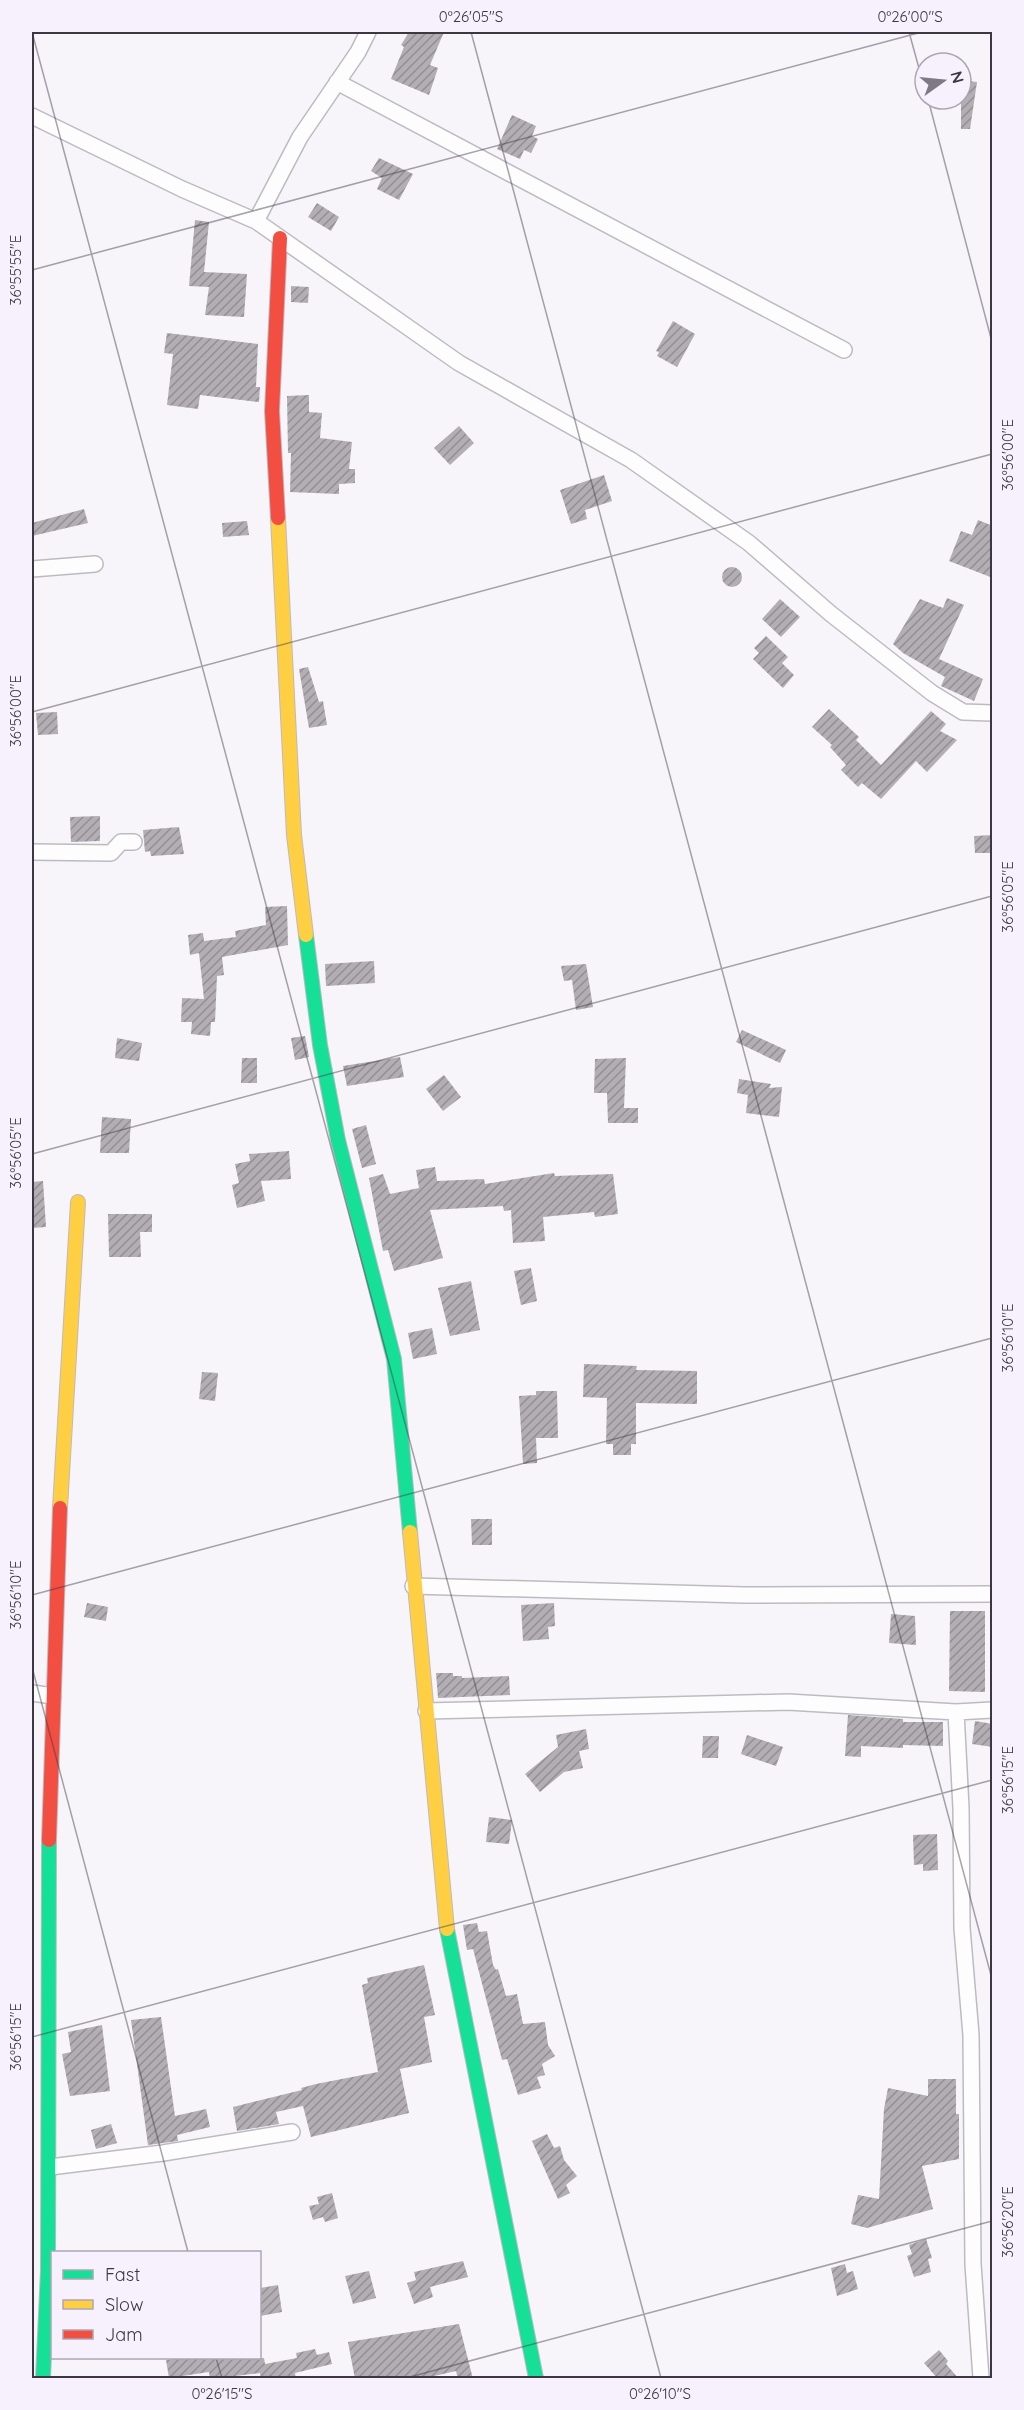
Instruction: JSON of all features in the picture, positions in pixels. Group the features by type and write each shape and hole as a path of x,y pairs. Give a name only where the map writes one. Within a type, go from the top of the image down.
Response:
{"street":[{"path":"256,221 303,131 368,32"},
{"path":"337,82 844,350"},
{"path":"32,116 182,189 256,221 459,363 640,466 749,543 831,614 932,693 963,712 993,713"},
{"path":"280,238 272,411 294,835 322,1055 338,1140 394,1359 444,1912 536,2379"},
{"path":"32,569 95,564"},
{"path":"32,852 111,853 121,842 134,842"},
{"path":"43,2379 47,2318 50,2167 47,1952 53,1696 62,1424 78,1202"},
{"path":"413,1586 744,1595 993,1594"},
{"path":"32,1693 53,1696"},
{"path":"426,1711 788,1702 956,1712 993,1710"},
{"path":"956,1712 961,1808 962,1928 971,2035 973,2264 981,2379"},
{"path":"50,2167 164,2153 292,2132"}],"building":[{"path":"409,32 444,32 430,65 438,68 429,95 391,79 404,47 401,45"},
{"path":"973,82 977,82 973,109"},
{"path":"961,111 973,111 970,129 961,129"},
{"path":"512,115 536,126 532,136 538,139 531,153 524,150 520,159 497,149"},
{"path":"379,158 413,174 399,200 377,189 382,178 371,171"},
{"path":"317,203 339,217 331,231 308,217"},
{"path":"195,220 209,222 204,272 247,274 244,317 205,315 209,287 189,286"},
{"path":"291,286 309,287 308,303 291,302"},
{"path":"673,321 695,334 677,367 657,356 659,352 656,351"},
{"path":"167,333 258,344 256,387 260,387 259,402 200,395 198,409 167,405 173,354 164,353"},
{"path":"309,395 309,412 322,413 320,438 352,442 349,469 355,469 355,483 339,484 339,494 290,492 291,453 288,453 287,396"},
{"path":"459,426 474,443 450,465 434,448"},
{"path":"604,475 612,501 585,510 587,519 571,524 560,490"},
{"path":"84,509 88,523 32,536 32,523"},
{"path":"978,520 993,526 993,578 949,561 961,531 972,535"},
{"path":"247,521 249,535 223,537 222,523"},
{"path":"732,567 739,570 742,577 739,584 732,587 725,584 722,577 725,570"},
{"path":"947,598 964,605 939,659 983,679 974,701 941,686 945,677 903,653 893,644 920,599 943,608"},
{"path":"780,599 800,617 781,637 762,619"},
{"path":"766,636 788,657 782,663 794,675 783,688 753,659 759,653 754,648"},
{"path":"308,667 319,702 323,701 327,725 309,728 299,669"},
{"path":"829,709 859,737 856,740 881,765 931,711 946,724 940,731 957,740 927,772 916,761 881,799 862,783 858,787 841,770 846,765 830,747 832,745 812,727"},
{"path":"57,712 58,734 38,735 36,713"},
{"path":"100,816 100,841 71,842 70,817"},
{"path":"179,827 184,854 151,856 150,851 145,852 143,830"},
{"path":"993,835 993,853 975,853 974,836"},
{"path":"287,906 288,945 222,957 224,975 217,976 215,1022 211,1022 210,1036 191,1034 192,1022 181,1022 182,998 204,999 199,953 190,955 188,935 203,933 204,941 236,937 235,931 266,925 265,907"},
{"path":"374,961 375,983 326,986 325,964"},
{"path":"586,964 593,1007 576,1010 572,980 564,981 561,966"},
{"path":"742,1030 786,1050 780,1063 736,1042"},
{"path":"305,1036 309,1057 295,1060 291,1038"},
{"path":"117,1038 142,1043 139,1061 115,1058"},
{"path":"400,1057 404,1077 347,1086 343,1066"},
{"path":"242,1058 257,1058 257,1083 241,1083"},
{"path":"626,1058 624,1108 638,1108 638,1123 608,1123 607,1093 594,1093 595,1059"},
{"path":"444,1075 461,1097 443,1111 426,1089"},
{"path":"739,1079 771,1084 769,1088 782,1087 779,1117 746,1113 748,1095 737,1093"},
{"path":"102,1117 131,1119 129,1153 100,1153"},
{"path":"366,1125 376,1164 362,1168 352,1129"},
{"path":"289,1151 291,1179 261,1181 265,1201 237,1208 232,1185 239,1183 235,1164 250,1161 249,1154"},
{"path":"435,1167 437,1181 484,1179 485,1184 554,1173 555,1176 613,1174 618,1214 595,1217 594,1212 543,1217 545,1241 513,1243 511,1210 504,1211 503,1206 430,1210 443,1258 394,1271 388,1250 383,1251 369,1178 383,1174 390,1194 419,1188 416,1170"},
{"path":"43,1181 46,1227 32,1228 32,1182"},
{"path":"108,1214 152,1214 152,1232 140,1232 141,1257 109,1257"},
{"path":"531,1268 537,1301 521,1305 514,1271"},
{"path":"471,1281 480,1330 450,1336 438,1288"},
{"path":"432,1328 437,1354 413,1359 408,1333"},
{"path":"584,1364 637,1366 636,1370 697,1371 697,1404 636,1403 636,1444 631,1444 631,1455 613,1455 613,1444 606,1444 607,1398 583,1397"},
{"path":"202,1372 218,1373 215,1401 199,1399"},
{"path":"536,1391 557,1391 558,1438 536,1438 537,1463 523,1464 519,1396 536,1395"},
{"path":"471,1519 492,1519 492,1545 472,1545"},
{"path":"87,1603 108,1607 106,1621 84,1617"},
{"path":"554,1603 555,1626 548,1627 549,1639 523,1641 521,1605"},
{"path":"950,1611 985,1611 985,1692 949,1691"},
{"path":"891,1614 915,1616 916,1645 889,1643"},
{"path":"436,1673 453,1673 453,1676 462,1676 462,1678 509,1676 510,1695 438,1698"},
{"path":"848,1715 903,1719 903,1722 943,1722 943,1746 903,1745 903,1748 861,1746 861,1757 845,1756"},
{"path":"975,1721 993,1724 993,1747 972,1744"},
{"path":"586,1729 589,1749 579,1751 583,1768 564,1772 540,1792 525,1774 558,1747 556,1735"},
{"path":"747,1735 783,1747 776,1766 741,1754"},
{"path":"703,1736 719,1736 718,1758 702,1758"},
{"path":"489,1817 512,1820 509,1844 486,1842"},
{"path":"937,1834 938,1870 923,1871 923,1864 914,1865 913,1835"},
{"path":"477,1923 479,1932 487,1931 493,1965 496,1970 498,1969 506,1996 517,1994 523,2024 545,2022 548,2045 555,2056 542,2064 545,2075 537,2077 541,2088 518,2095 507,2059 502,2060 473,1949 467,1950 463,1925"},
{"path":"424,1965 435,2015 424,2017 432,2062 400,2069 409,2113 311,2137 303,2106 276,2112 279,2124 237,2131 233,2107 302,2090 301,2088 316,2084 378,2072 362,1985 368,1983 367,1978"},
{"path":"161,2017 175,2116 206,2109 210,2127 177,2135 178,2141 148,2145 131,2020"},
{"path":"102,2025 110,2091 70,2096 62,2054 71,2052 68,2032"},
{"path":"928,2079 956,2079 956,2114 959,2114 959,2159 922,2166 933,2209 867,2228 851,2224 858,2195 879,2199 884,2109 888,2088 928,2096"},
{"path":"111,2124 117,2143 96,2149 91,2130"},
{"path":"547,2134 554,2148 560,2146 564,2160 577,2176 566,2185 570,2193 558,2199 532,2141"},
{"path":"332,2193 338,2218 325,2222 323,2217 313,2220 309,2206 319,2204 317,2197"},
{"path":"926,2239 932,2258 928,2259 931,2272 914,2277 907,2256 912,2254 909,2245"},
{"path":"463,2261 468,2277 430,2287 433,2297 414,2304 407,2283 416,2280 414,2272"},
{"path":"845,2264 847,2273 853,2271 858,2289 837,2296 831,2268"},
{"path":"369,2271 376,2298 353,2304 345,2276"},
{"path":"278,2285 282,2312 261,2316 261,2288"},
{"path":"459,2324 473,2379 458,2379 456,2371 421,2379 355,2379 348,2342"},
{"path":"315,2349 317,2355 329,2352 332,2364 295,2373 296,2379 261,2379 260,2373 210,2379 209,2372 169,2378 166,2360 264,2358 265,2364 297,2358 296,2353"},
{"path":"939,2350 948,2361 946,2364 959,2379 938,2379 924,2363"}],"traffic: fast":[{"path":"306,935 320,1045 338,1140 394,1359 410,1532"},
{"path":"43,2378 48,2270 49,1840"},
{"path":"447,1929 536,2378"}],"traffic: slow":[{"path":"278,518 294,835 306,935"},
{"path":"60,1508 78,1202"},
{"path":"410,1532 447,1929"}],"traffic: jam":[{"path":"278,518 272,411 280,238"},
{"path":"49,1840 60,1508"}]}
